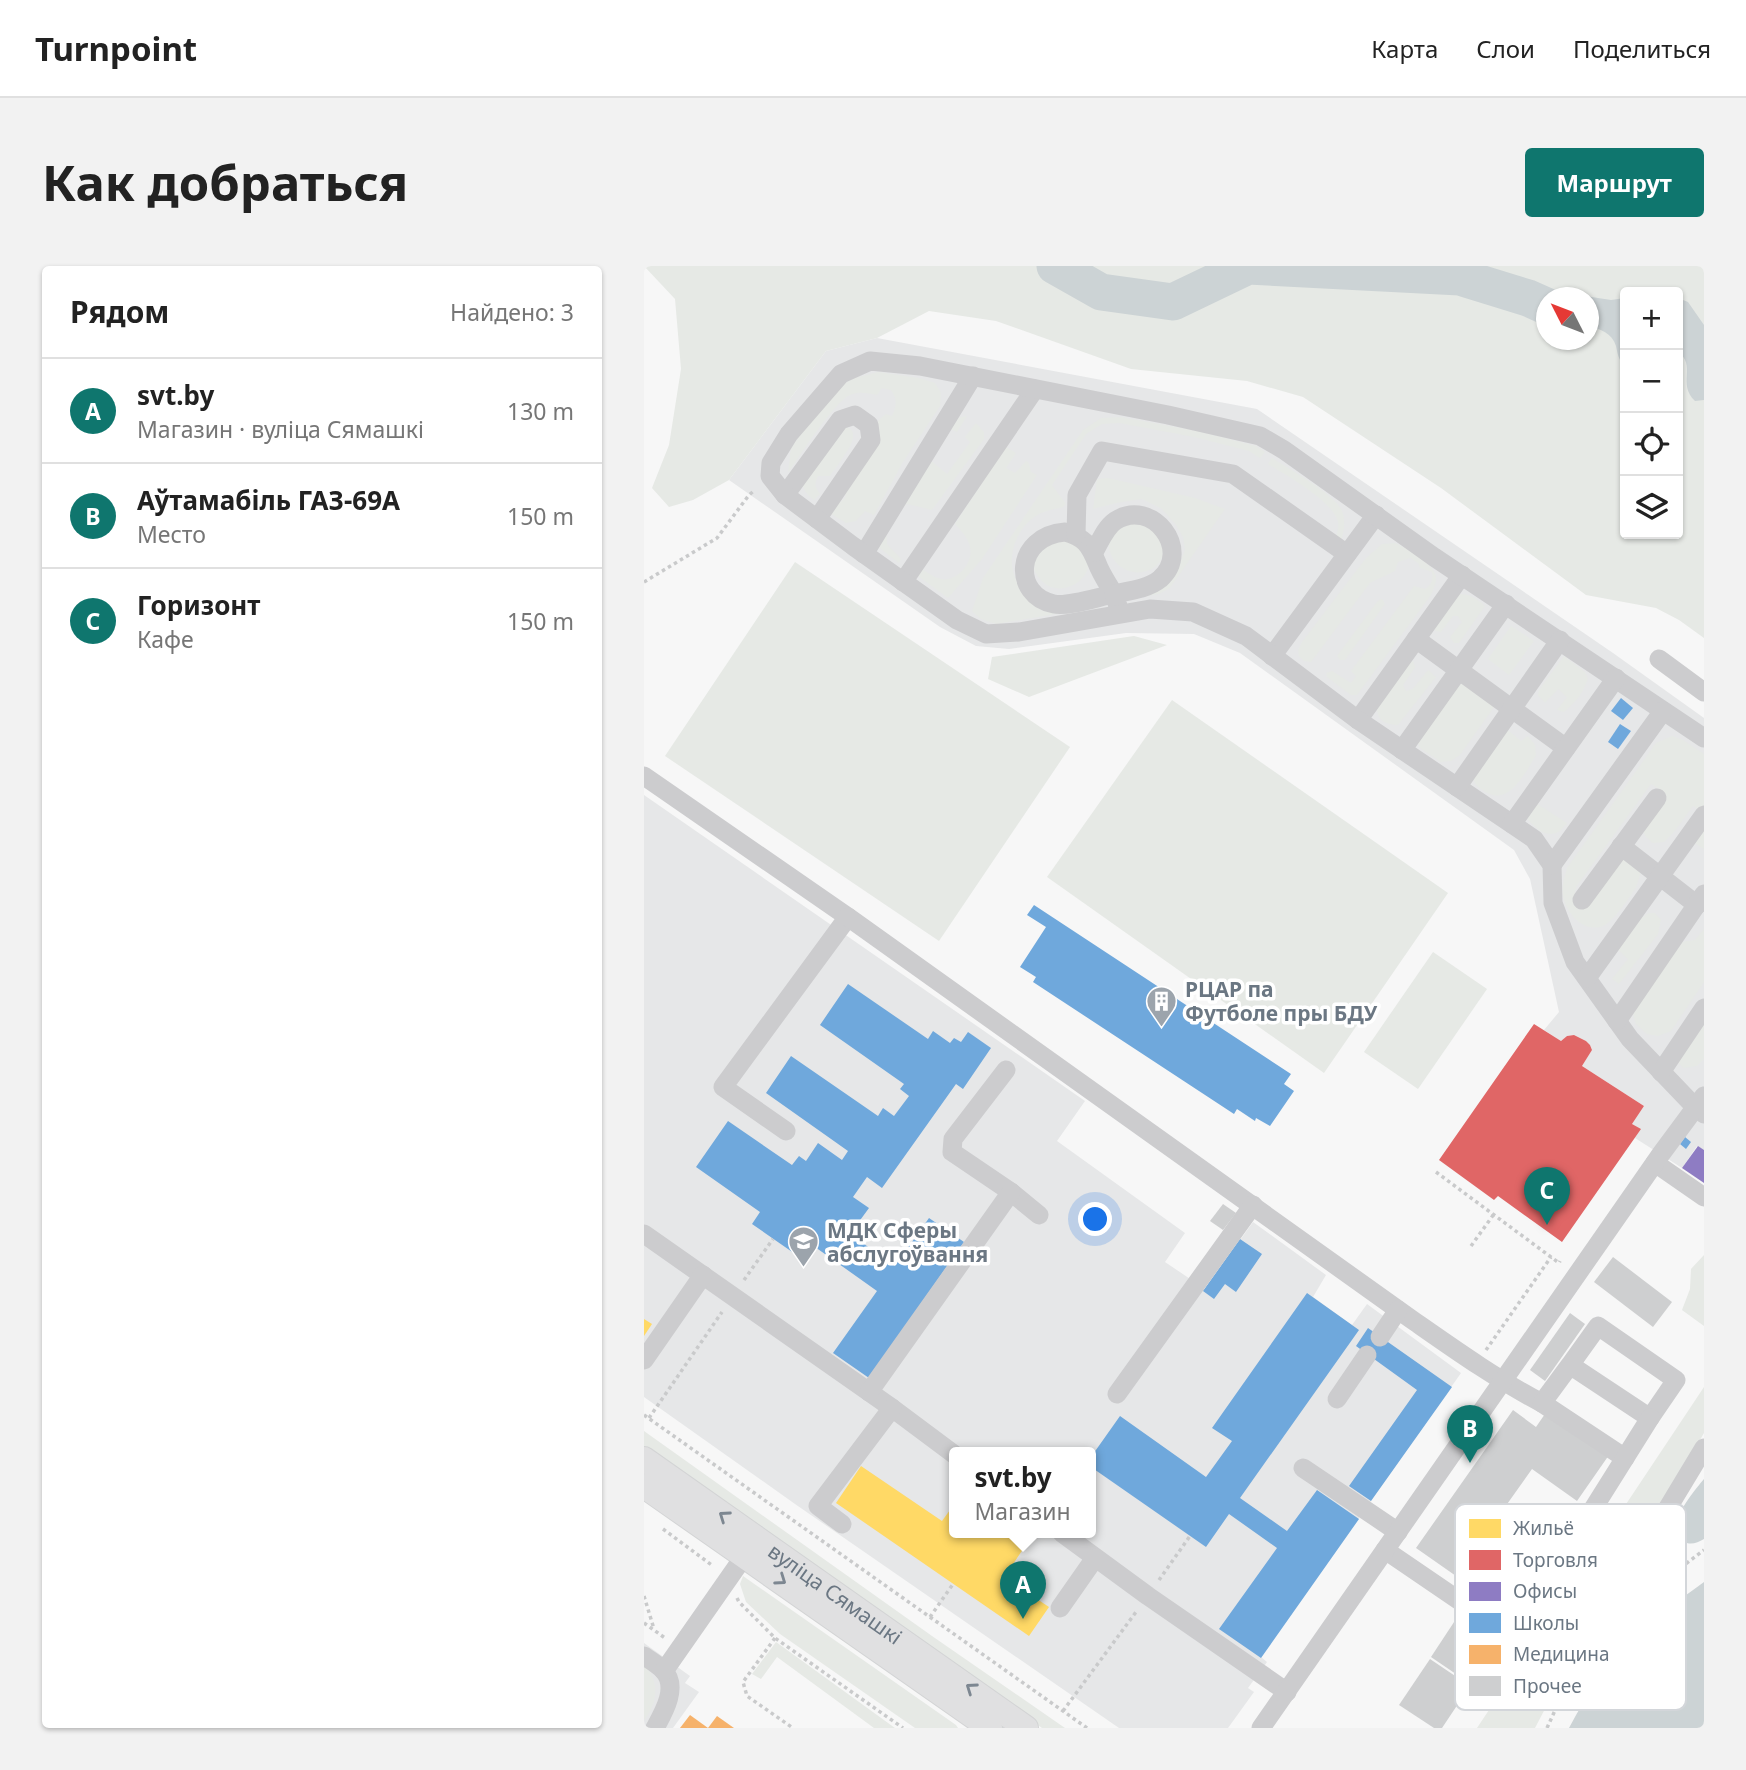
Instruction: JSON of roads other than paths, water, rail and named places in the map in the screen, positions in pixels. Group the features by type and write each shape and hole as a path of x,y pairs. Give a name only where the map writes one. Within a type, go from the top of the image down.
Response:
{"main road":[{"name":"вуліца Сямашкі","path":"644,1460 751,1547 990,1722 1027,1728"},
{"name":"вуліца Сямашкі","path":"644,1486 751,1547"}],"lane":[{"path":"1261,1728 1655,1163 1701,1106 1661,1072 1630,1039 1575,962 1553,903 1552,865 1534,839 1358,720 1246,636 1193,612 1150,609 1019,632 986,634 957,620 785,495 769,476 771,463 789,434 841,374 870,361 920,366 973,376 1260,436 1704,738"},
{"path":"864,554 973,376"},
{"path":"903,582 1035,389"},
{"path":"785,495 840,420 855,415 869,425 871,440 817,519"},
{"path":"1076,535 1077,495 1102,451 1233,474 1348,554"},
{"path":"1094,552 1115,521 1127,516 1139,515 1151,519 1161,526 1168,536 1172,547 1171,559 1160,579 1150,585 1114,594 1063,605 1052,604 1032,591 1024,569 1032,546 1052,533 1065,532 1087,542 1094,552 1097,564 1114,594 1122,614"},
{"path":"1272,656 1376,515"},
{"path":"1358,720 1462,575"},
{"path":"1402,750 1506,604"},
{"path":"1416,639 1566,748"},
{"path":"1457,786 1560,640"},
{"path":"1659,659 1704,692"},
{"path":"1512,824 1616,678"},
{"path":"1552,865 1663,711"},
{"path":"644,776 848,916 1398,1310 1476,1364 1542,1403 1625,1458"},
{"path":"1581,900 1657,798"},
{"path":"1587,978 1704,815"},
{"path":"1617,1021 1700,900 1660,876 1621,846"},
{"path":"786,1130 723,1087 848,916"},
{"path":"1661,1072 1704,1008"},
{"path":"1006,1070 953,1139 952,1152 1040,1215"},
{"path":"1655,1163 1704,1197"},
{"path":"869,1392 1010,1192"},
{"path":"1117,1394 1253,1205"},
{"path":"644,1234 949,1451"},
{"path":"644,1360 703,1275"},
{"path":"1380,1337 1398,1310"},
{"path":"1542,1403 1598,1326 1676,1380 1596,1504"},
{"path":"1337,1399 1367,1355"},
{"path":"1570,1365 1650,1418"},
{"path":"842,1524 818,1506 892,1408"},
{"path":"1670,1504 1704,1448"},
{"path":"1303,1468 1398,1532"},
{"path":"1069,1538 1287,1692"},
{"path":"664,1671 751,1547"},
{"path":"1385,1550 1455,1598"},
{"path":"1060,1608 1095,1558"},
{"path":"644,1656 664,1671 670,1680 667,1707 655,1728"}],"waterway":[{"path":"1055,266 1101,292 1173,302 1248,266 1460,277 1536,302"}],"place":[{"name":"РЦАР па Футболе пры БДУ","path":"1162,1028"},
{"name":"Горизонт","path":"1547,1225"},
{"name":"МДК Сферы абслугоўвання","path":"804,1269"},
{"name":"Аўтамабіль ГАЗ-69А","path":"1470,1463"},
{"name":"svt.by","path":"1023,1619"}]}
